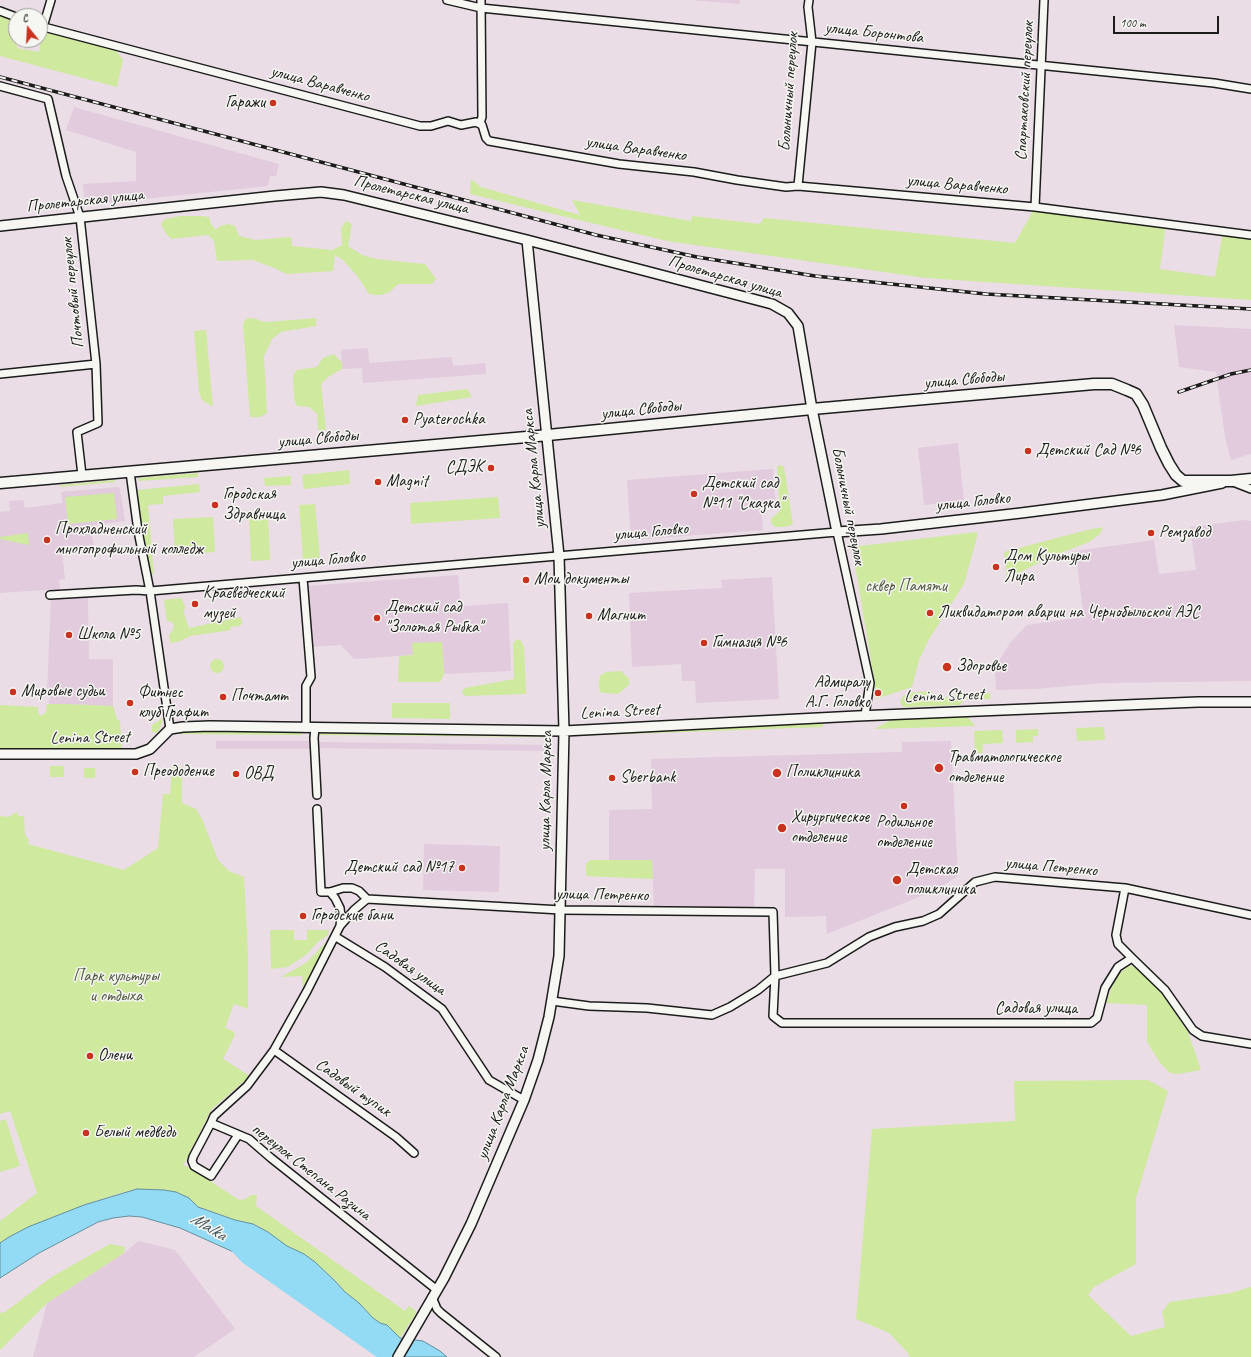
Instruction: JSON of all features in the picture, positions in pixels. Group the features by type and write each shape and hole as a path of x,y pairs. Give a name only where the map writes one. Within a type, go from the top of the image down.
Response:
{"main road":[{"name":"улица Свободы","path":"0,483 547,435 812,409 1094,384 1112,384 1136,394 1143,405 1166,459 1176,475 1183,481 1231,481"},
{"name":"улица Головко","path":"1231,481 1251,478"}],"street":[{"name":"улица Боронтова","path":"447,0 481,8 1214,83 1251,89"},
{"path":"480,123 482,117 481,0"},
{"name":"Больничный переулок","path":"798,186 812,42 808,7 809,0"},
{"name":"Спартаковский переулок","path":"1035,207 1044,0"},
{"name":"улица Варавченко","path":"48,29 420,126 431,126 448,121 461,125 471,122 480,123 486,138 489,141 619,164 694,172 786,187 798,186 1035,207 1251,235"},
{"name":"Почтовый переулок","path":"0,86 48,99 66,176 80,217 96,364 98,423 77,432 82,475"},
{"name":"Пролетарская улица","path":"0,226 321,192 344,195 527,240 772,304 788,313 798,326"},
{"name":"улица Карла Маркса","path":"398,1357 472,1224 524,1100 538,1060 552,1001 558,956 561,910 564,731 559,556 527,240"},
{"name":"Больничный переулок","path":"798,326 812,409 870,682 865,715"},
{"path":"0,374 96,364"},
{"path":"130,472 138,531 150,591 170,729"},
{"path":"1231,481 1251,490"},
{"name":"улица Головко","path":"50,595 136,590 150,591 888,528 1162,495 1231,481"},
{"path":"303,578 311,677 306,686 316,795"},
{"name":"Lenina Street","path":"0,754 136,754 150,749 170,729 183,727 210,726 564,731 865,715 1198,702 1251,702"},
{"path":"317,809 321,892 352,888 359,891 367,899 354,910 340,926"},
{"name":"улица Петренко","path":"775,976 827,963 869,937 895,927 923,921 939,914 975,882 995,877 1125,888 1251,915"},
{"path":"1125,888 1116,935 1118,944 1165,990 1193,1030 1202,1036 1251,1044"},
{"path":"238,1135 211,1176 194,1166 192,1161 193,1157 214,1116 247,1086 274,1050 336,937 340,926 340,908 330,892"},
{"name":"улица Петренко","path":"367,899 561,910 773,912 775,976 773,1016"},
{"name":"Садовая улица","path":"336,937 385,967 442,1009 489,1080 524,1100"},
{"name":"Садовая улица","path":"773,1016 782,1023 796,1024 1091,1023 1097,1018 1105,988 1118,967 1132,958"},
{"path":"552,1001 589,1006 647,1008 712,1015 742,1000 758,990 775,976"},
{"name":"Садовый тупик","path":"274,1050 396,1137 414,1153"},
{"name":"переулок Степана Разина","path":"211,1123 249,1139 434,1294"},
{"path":"434,1294 437,1309 496,1357"}],"shaded area":[{"path":"691,0 740,0 739,4"},
{"path":"74,107 279,164 276,176 270,176 268,186 85,205 83,184 136,181 136,152 66,130"},
{"path":"1174,325 1251,329 1251,454 1231,460 1225,437 1216,372 1179,367"},
{"path":"368,348 369,363 452,357 453,366 485,363 486,374 363,383 362,368 342,369 341,350"},
{"path":"958,443 964,501 924,505 918,448"},
{"name":"Детский сад №11 \"Сказка\"","path":"773,469 776,506 761,507 763,530 631,540 627,480"},
{"name":"Прохладненский многопрофильный колледж","path":"118,487 120,489 125,521 94,525 95,534 92,535 94,545 87,546 87,550 62,552 65,579 59,580 60,589 0,593 0,512 10,511 9,501 23,500 25,508 62,503 61,492"},
{"path":"1245,520 1251,521 1251,681 1103,683 1035,689 996,690 995,667 1010,643 1027,625 1084,617 1075,551 1154,540 1159,574 1196,570 1190,527"},
{"name":"Детский сад \"Золотая Рыбка\"","path":"458,575 460,600 452,614 464,606 508,603 511,671 444,674 442,642 413,655 354,659 341,645 310,647 306,586"},
{"name":"Гимназия №6","path":"772,577 779,699 696,703 695,681 682,681 681,664 632,667 629,593 722,588 721,580"},
{"name":"Школа №5","path":"88,597 89,659 113,659 113,706 64,704 49,705 50,692 47,691 51,599"},
{"path":"216,741 312,741 312,749 216,749"},
{"path":"951,741 958,876 934,891 827,934 826,916 785,917 785,869 755,869 754,912 654,906 652,860 609,860 609,810 652,809 651,759 902,752 902,742"},
{"path":"318,742 547,745 547,751 318,748"},
{"name":"Детский сад №17","path":"424,844 500,846 499,892 423,890"},
{"path":"139,1241 175,1250 235,1329 194,1357 33,1357 47,1303 124,1253"}],"green space":[{"path":"0,12 8,14 8,48 39,52 40,48 48,48 48,28 112,45 123,60 117,87 0,56"},
{"path":"471,179 481,187 580,215 572,200 691,221 692,216 760,224 764,218 1015,243 1035,207 1166,224 1160,269 1215,277 1223,231 1251,235 1251,300 926,278 667,241 470,194"},
{"path":"181,216 209,217 211,224 216,230 220,226 228,224 235,226 239,236 255,240 291,237 292,246 332,250 342,245 341,229 346,221 352,224 348,246 362,255 376,259 425,264 436,279 432,284 398,284 390,292 381,295 374,295 369,294 358,277 343,260 335,255 333,271 287,274 253,260 217,261 214,241 208,235 171,239 165,232 161,224 165,219"},
{"path":"248,318 268,322 316,318 316,326 281,332 272,339 264,356 267,413 260,417 250,417 243,325 244,321"},
{"path":"206,330 213,407 202,400 199,392 194,331"},
{"path":"334,354 342,363 342,369 328,377 321,384 326,430 318,430 317,414 309,407 297,406 294,399 293,376 297,370 317,367 323,358"},
{"path":"467,389 472,397 416,406 418,395"},
{"path":"780,465 784,467 793,524 789,526 775,527 771,523 771,519 780,511 777,467"},
{"path":"349,470 350,484 304,489 302,475"},
{"path":"198,473 198,477 139,481 138,478"},
{"path":"291,476 291,485 265,486 264,478"},
{"path":"115,480 115,482 59,487 61,485"},
{"path":"199,484 200,492 163,496 163,504 148,505 154,575 151,573 142,539 137,492 138,490"},
{"path":"114,493 117,519 68,524 65,497"},
{"path":"498,497 500,518 411,524 410,503"},
{"path":"315,504 320,558 303,559 299,505"},
{"path":"268,516 270,560 251,561 249,517"},
{"path":"213,517 215,552 175,555 173,519"},
{"path":"1103,527 1100,534 1089,542 1048,558 1007,579 1004,552"},
{"name":"сквер Памяти","path":"977,532 977,537 964,584 929,639 919,660 912,687 876,699 874,678 852,547"},
{"path":"28,533 29,545 0,539 0,537"},
{"path":"181,598 185,606 184,613 189,628 241,617 242,624 239,626 230,627 231,630 191,636 180,641 170,643 169,635 174,626 172,622 167,621 164,600"},
{"path":"517,639 521,641 524,647 526,694 464,695 462,691 465,688 514,679 513,644"},
{"path":"442,642 444,674 440,682 398,682 399,656 413,655 412,643"},
{"path":"217,659 222,661 224,666 222,671 217,673 212,671 210,666 212,661"},
{"path":"621,671 629,679 629,685 618,694 600,692 600,676 606,672"},
{"path":"932,691 932,697 955,697 955,694 990,693 990,699 965,699 960,705 903,707 900,701 903,696 909,693"},
{"path":"392,703 450,703 450,719 392,718"},
{"path":"47,704 113,706 117,719 120,721 122,749 0,749 0,705 38,707 38,713 41,716 46,712"},
{"path":"967,716 975,726 874,729 889,721 900,719"},
{"path":"163,718 157,733 152,732 152,725"},
{"path":"823,718 823,727 574,736 574,731"},
{"path":"1104,727 1105,740 1077,741 1076,728"},
{"path":"318,728 546,731 546,737 317,735"},
{"path":"1038,729 1038,736 1033,736 1033,742 1016,743 1016,730"},
{"path":"183,730 302,730 302,735 167,734"},
{"path":"1002,730 1003,743 983,744 982,753 975,753 974,731"},
{"path":"50,766 64,766 64,777 50,777"},
{"name":"Парк культуры и отдыха","path":"172,766 182,767 182,803 196,809 202,819 218,860 229,871 244,877 248,954 248,1009 234,1004 225,1028 233,1031 235,1035 223,1059 250,1076 211,1110 183,1166 186,1166 198,1173 239,1200 246,1199 251,1195 257,1195 256,1206 405,1311 409,1306 417,1312 400,1338 387,1325 380,1323 373,1318 345,1292 336,1281 304,1254 287,1246 254,1224 235,1220 198,1207 189,1198 176,1192 137,1189 114,1195 28,1227 0,1243 0,1221 37,1193 10,1111 0,1114 0,816 8,817 17,812 18,816 24,816 25,835 29,840 28,844 124,870 158,848 163,794 170,794"},
{"path":"84,768 95,768 95,778 84,778"},
{"path":"590,860 652,860 653,879 586,876 586,864"},
{"path":"270,930 294,930 294,940 307,940 307,930 329,930 328,935 318,942 307,954 288,967 271,969"},
{"path":"327,941 331,941 306,988 303,988 302,976 281,977 306,963"},
{"path":"1128,966 1133,966 1159,989 1188,1032 1201,1070 1178,1074 1170,1073 1161,1064 1147,1042 1147,1005 1106,1003 1118,975"},
{"path":"1148,1080 1168,1091 1136,1198 1136,1264 1094,1287 1088,1295 1131,1336 1165,1327 1162,1312 1170,1302 1231,1293 1251,1287 1251,1357 910,1357 889,1333 856,1319 872,1129 1015,1121 1014,1081"},
{"path":"6,1119 20,1166 0,1172 0,1121"},
{"path":"110,1244 125,1247 124,1253 47,1303 0,1350 0,1313 5,1312 53,1276"}],"water":[{"path":"137,1189 176,1192 189,1198 198,1207 235,1220 253,1224 268,1232 287,1246 304,1254 315,1262 373,1318 380,1323 387,1325 400,1338 423,1341 447,1357 383,1357 380,1352 247,1258 180,1228 142,1217 129,1216 98,1222 39,1253 0,1278 0,1243 9,1237 28,1227 84,1205"}],"waterway":[{"name":"Malka","path":"236,1246 247,1258 388,1357"}],"railway":[{"path":"0,77 596,235 697,257 815,276 986,294 1251,309"},
{"path":"1179,392 1231,374 1251,370"}],"place":[{"name":"Гаражи","path":"273,103"},
{"name":"Pyaterochka","path":"405,420"},
{"name":"Детский Сад №6","path":"1028,451"},
{"name":"СДЭК","path":"491,468"},
{"name":"Magnit","path":"378,482"},
{"name":"Детский сад №11 \"Сказка\"","path":"694,494"},
{"name":"Городская Здравница","path":"215,505"},
{"name":"Ремзавод","path":"1151,533"},
{"name":"Прохладненский многопрофильный колледж","path":"47,540"},
{"name":"Дом Культуры Лира","path":"996,567"},
{"name":"Мои документы","path":"526,580"},
{"name":"Краеведческий музей","path":"195,604"},
{"name":"Ликвидатором аварии на Чернобыльской АЭС","path":"930,613"},
{"name":"Магнит","path":"589,616"},
{"name":"Детский сад \"Золотая Рыбка\"","path":"377,618"},
{"name":"Школа №5","path":"69,635"},
{"name":"Гимназия №6","path":"704,643"},
{"name":"Здоровье","path":"947,667"},
{"name":"Мировые судьи","path":"13,692"},
{"name":"Адмиралу А.Г. Головко","path":"878,693"},
{"name":"Почтамт","path":"223,697"},
{"name":"Фитнес клуб Графит","path":"130,703"},
{"name":"Травматологическое отделение","path":"939,768"},
{"name":"Преододение","path":"135,772"},
{"name":"Поликлиника","path":"777,773"},
{"name":"ОВД","path":"236,774"},
{"name":"Sberbank","path":"612,778"},
{"name":"Родильное отделение","path":"904,806"},
{"name":"Хирургическое отделение","path":"782,828"},
{"name":"Детский сад №17","path":"462,868"},
{"name":"Детская поликлиника","path":"897,880"},
{"name":"Городские бани","path":"303,916"},
{"name":"Олени","path":"90,1056"},
{"name":"Белый медведь","path":"86,1133"}]}
